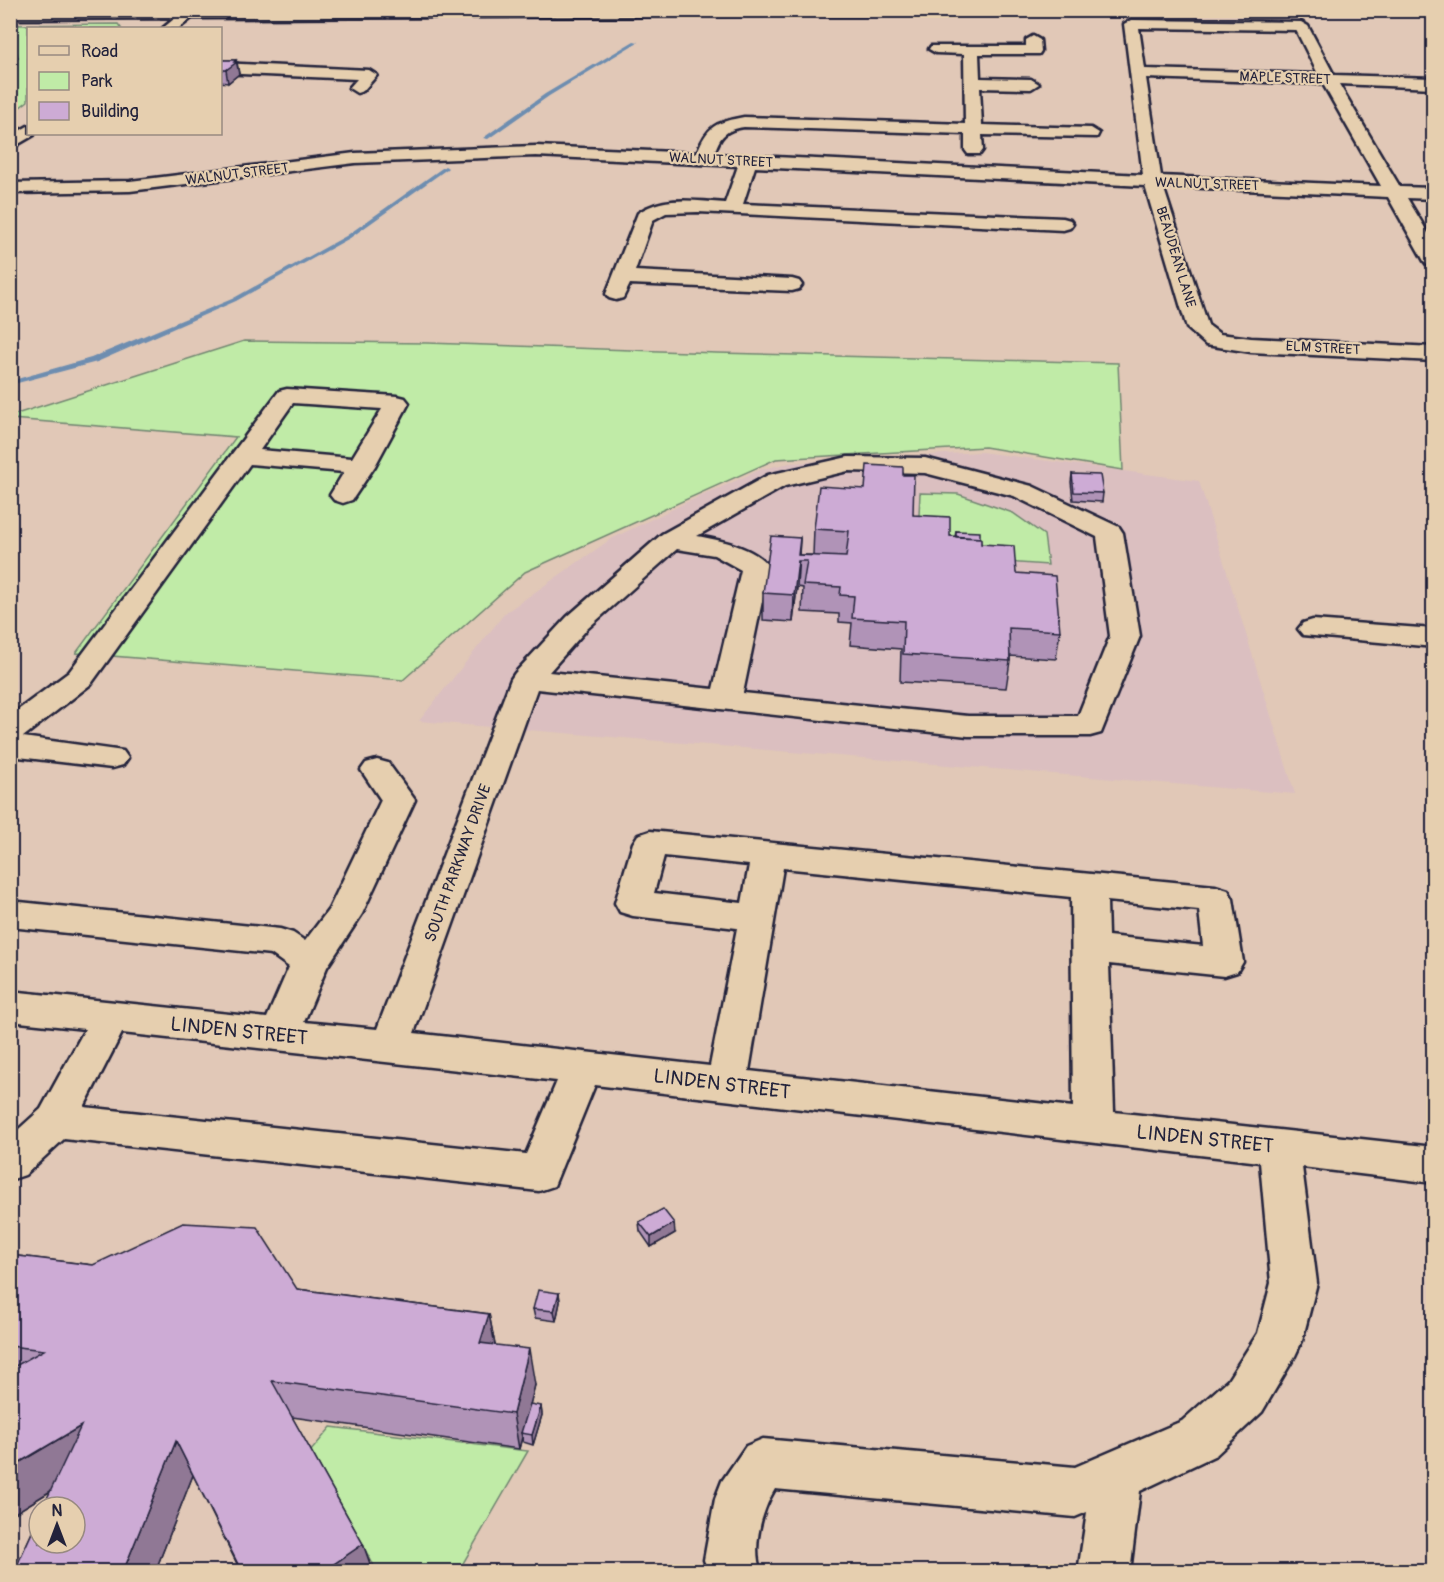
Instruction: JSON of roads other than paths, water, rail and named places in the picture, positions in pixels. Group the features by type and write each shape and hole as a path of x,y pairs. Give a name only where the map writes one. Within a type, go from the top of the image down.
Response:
{"main road":[{"path":"10,15 193,12 269,14 1099,10"},
{"path":"171,27 193,12"},
{"path":"116,14 158,27"},
{"path":"182,27 269,14"},
{"name":"BEAUDEAN LANE","path":"1214,340 1197,328 1153,182 1131,24 1301,26 1328,79"},
{"path":"974,66 1034,51 1033,40"},
{"path":"936,49 974,66 1031,84"},
{"path":"974,66 974,173"},
{"path":"222,68 369,75 357,88"},
{"name":"MAPLE STREET","path":"1137,73 1434,83"},
{"path":"1328,79 1434,261"},
{"path":"704,159 712,132 722,125 744,122 1091,134"},
{"path":"10,144 27,132"},
{"name":"WALNUT STREET","path":"10,188 130,186 355,158 433,153 536,151 1434,194"},
{"path":"732,209 748,162"},
{"path":"792,285 619,285 645,217 652,210 677,206 1063,224"},
{"name":"ELM STREET","path":"1214,340 1251,345 1434,354"},
{"path":"10,732 80,678 287,396 397,403 343,495"},
{"path":"243,456 362,466"},
{"path":"848,464 925,466 1023,491 1110,533 1125,636 1090,726 968,726 526,679 577,623 671,540 777,480 848,464"},
{"path":"671,540 721,548 755,567 726,700"},
{"path":"1313,629 1434,638"},
{"name":"SOUTH PARKWAY DRIVE","path":"390,1046 526,679"},
{"path":"10,746 112,758"},
{"path":"279,1036 310,963 344,914 398,800 377,770"},
{"path":"757,918 633,903 650,843 1215,899 1224,962 1090,948"},
{"path":"727,1085 768,855"},
{"path":"1089,886 1094,1126"},
{"path":"10,914 280,942 310,963"},
{"name":"LINDEN STREET","path":"10,1006 390,1046 1434,1165"},
{"path":"10,1163 56,1121 111,1017"},
{"path":"56,1121 539,1173 582,1068"},
{"path":"735,1572 730,1560 740,1499 763,1463 1075,1492 1117,1476 1199,1438 1245,1396 1280,1341 1294,1282 1279,1147"},
{"path":"1104,1572 1117,1476"}],"waterway":[{"path":"486,138 547,95 636,42"},
{"path":"10,383 94,360 234,300 348,237 445,168"}]}
